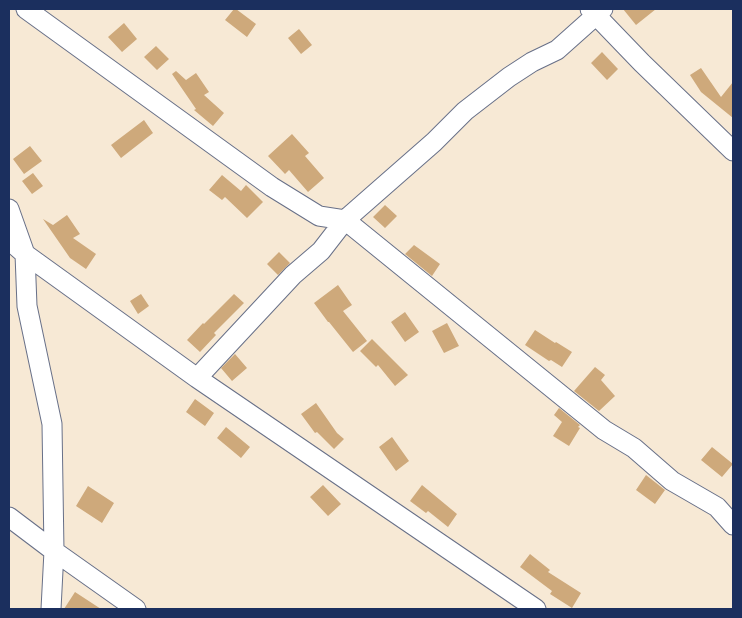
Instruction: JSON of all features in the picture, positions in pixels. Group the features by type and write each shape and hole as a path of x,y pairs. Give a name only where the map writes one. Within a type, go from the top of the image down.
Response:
{"street":[{"path":"26,9 272,187 319,216 345,220 604,430 634,448 672,480 717,507 733,525"},
{"path":"197,378 293,275 321,251 345,220 434,142 464,111 509,77 532,62 557,50 596,11 642,63 733,151"},
{"path":"9,209 24,254 27,306 52,424 54,551 51,609"},
{"path":"9,240 24,254 197,378 536,609"},
{"path":"9,517 136,609"}],"building":[{"path":"234,9 256,24 247,37 225,20"},
{"path":"623,9 656,9 636,25"},
{"path":"124,23 137,39 122,52 108,37"},
{"path":"299,29 312,45 301,54 288,38"},
{"path":"156,46 169,59 157,70 144,57"},
{"path":"602,52 618,69 607,80 591,63"},
{"path":"701,68 721,97 733,82 733,118 701,92 690,75"},
{"path":"176,71 186,80 196,73 209,92 204,95 224,113 213,126 194,110 196,109 172,74"},
{"path":"144,120 153,133 121,158 111,145"},
{"path":"292,134 309,153 305,156 324,178 308,192 289,170 285,174 268,156"},
{"path":"30,146 42,161 24,174 13,159"},
{"path":"33,173 43,186 32,194 22,181"},
{"path":"222,175 241,191 246,185 263,202 247,218 225,197 222,200 209,190"},
{"path":"385,205 397,216 385,228 373,217"},
{"path":"67,215 80,234 73,238 96,254 86,269 70,258 43,219 53,225"},
{"path":"414,245 440,264 432,276 405,254"},
{"path":"279,252 290,263 278,275 267,264"},
{"path":"338,285 352,305 343,311 367,341 353,352 314,303"},
{"path":"141,294 149,306 138,314 130,301"},
{"path":"234,294 244,303 214,333 216,335 200,352 187,340"},
{"path":"405,312 419,332 405,342 391,322"},
{"path":"447,323 459,346 444,353 432,331"},
{"path":"535,330 572,352 562,367 525,345"},
{"path":"372,339 408,375 395,386 378,365 376,367 360,351"},
{"path":"235,354 247,368 232,381 221,368"},
{"path":"595,367 605,375 601,380 615,396 599,411 574,391"},
{"path":"195,399 214,413 205,426 186,412"},
{"path":"316,403 337,433 344,439 334,449 317,432 315,433 301,414"},
{"path":"559,408 580,425 569,446 553,436 562,422 554,415"},
{"path":"226,427 250,447 241,458 217,438"},
{"path":"392,437 409,461 396,471 379,447"},
{"path":"712,447 733,464 722,477 701,460"},
{"path":"646,475 665,490 655,504 636,490"},
{"path":"323,485 341,504 328,516 310,497"},
{"path":"422,485 457,514 448,527 428,511 426,513 410,501"},
{"path":"88,486 114,503 102,523 76,506"},
{"path":"530,554 550,570 548,572 581,593 572,608 550,594 552,591 520,567"},
{"path":"75,592 101,609 64,609"}]}
